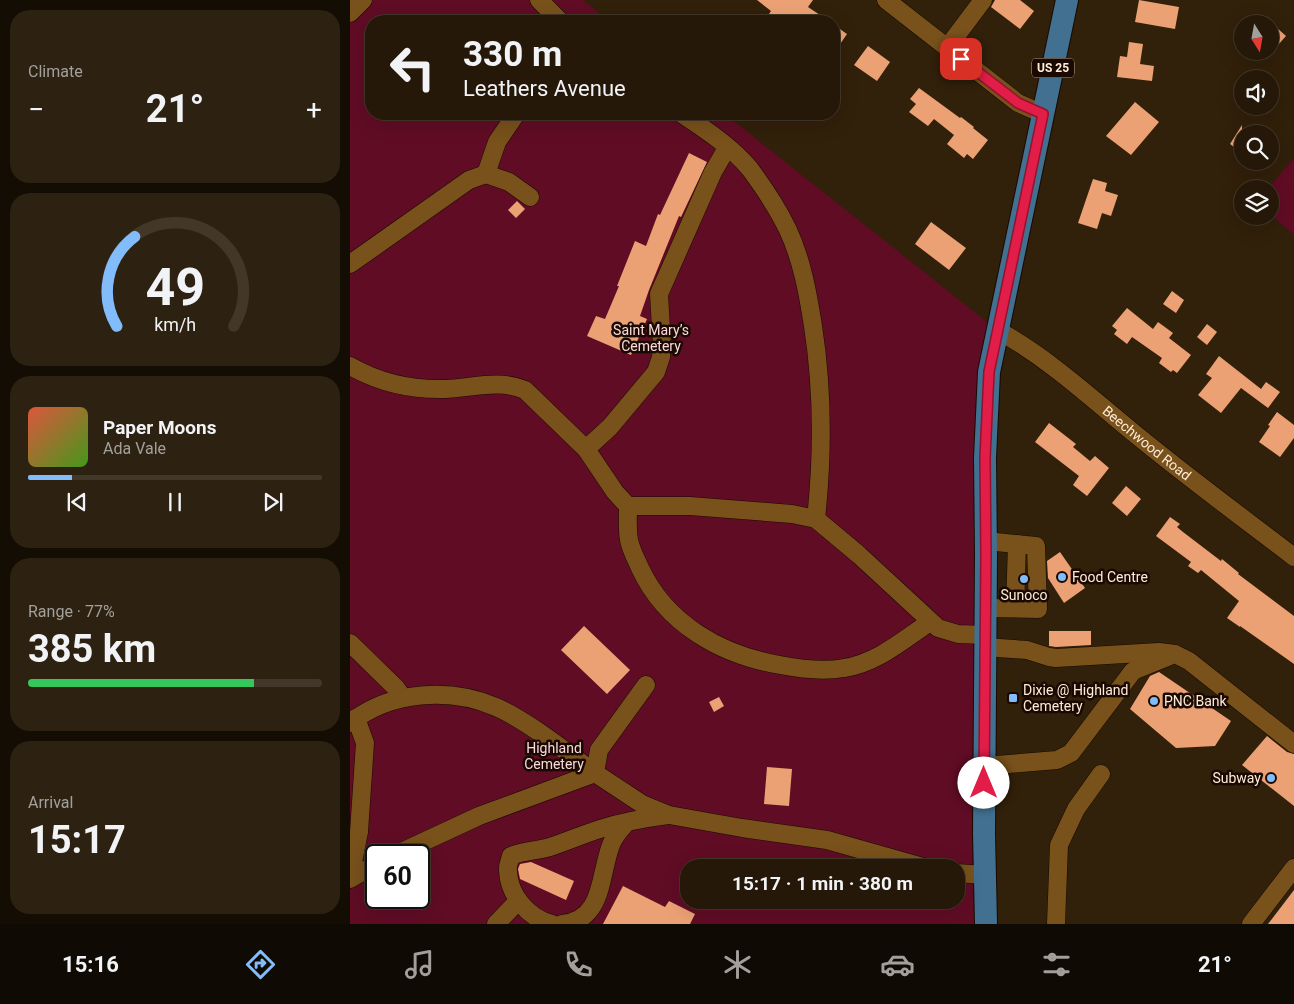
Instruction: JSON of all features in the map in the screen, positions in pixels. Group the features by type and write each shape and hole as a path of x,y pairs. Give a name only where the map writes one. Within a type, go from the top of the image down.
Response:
{"main road":[{"name":"US 25","path":"986,924 984,766 986,409 989,372 1067,0"}],"street":[{"path":"350,13 364,0"},
{"path":"539,0 554,15"},
{"path":"886,0 1018,103 1043,114"},
{"path":"947,48 983,0"},
{"path":"486,174 496,142 512,120"},
{"path":"690,120 716,138 748,168 774,204 788,231 800,262 809,301 819,367 822,418 820,478 816,519"},
{"path":"586,449 610,427 656,372 662,346 658,294 698,205 727,148"},
{"path":"350,264 468,180 486,174 509,182 530,197"},
{"name":"Beechwood Road","path":"997,330 1046,361 1141,439 1294,557"},
{"path":"350,366 383,381 420,388 446,389 501,384 525,390 586,449 615,492 628,506 629,540 632,552 645,579 663,605 707,641 724,649 744,657 802,669 828,670 844,668 860,665 879,657 930,622"},
{"path":"628,506 690,506 792,514 816,519 859,555 938,628 1056,658 1159,652 1175,654 1189,662 1294,744"},
{"path":"985,608 1038,609 1036,546 986,541"},
{"path":"350,643 396,688 403,698"},
{"path":"984,766 1057,760 1071,752 1133,671 1175,654"},
{"path":"595,773 599,750 646,685"},
{"path":"350,870 358,832 365,743 353,720 388,702 413,695 466,698 496,707 523,722 642,804 669,815 827,840 894,859"},
{"path":"419,844 479,816 595,773"},
{"path":"1056,924 1059,845 1076,809 1101,774"},
{"path":"552,924 544,922 532,914 518,901 513,891 508,870 511,856 522,851 536,851 551,847 599,829 642,818 669,815"},
{"path":"569,924 584,916 592,908 597,897 611,846 616,835 626,822"},
{"path":"1251,924 1294,868"},
{"path":"350,879 365,870"},
{"path":"965,874 985,875"},
{"path":"496,924 518,901"}],"green space":[{"name":"Saint Mary’s Cemetery","path":"350,0 583,0 602,15 365,15 365,120 733,120 997,330 986,924 350,924"},
{"path":"1294,158 1294,235 1279,222 1279,180 1276,180"}],"building":[{"path":"757,0 813,0 808,7 820,15 768,15 771,11"},
{"path":"995,0 1020,0 1034,11 1020,29 991,7"},
{"path":"1139,0 1179,7 1175,29 1135,22"},
{"path":"840,29 847,34 840,44"},
{"path":"1279,30 1286,36 1279,44"},
{"path":"1129,42 1143,44 1140,64 1154,66 1152,81 1117,77 1120,56 1127,57"},
{"path":"868,46 890,62 877,81 854,65"},
{"path":"919,88 961,117 988,140 973,159 967,154 964,158 947,144 954,135 934,119 928,126 909,112 916,104 910,99"},
{"path":"1135,102 1159,122 1131,155 1106,136"},
{"path":"1234,138 1234,147 1230,144"},
{"path":"689,153 707,162 681,217 679,216 649,290 640,316 647,319 631,355 587,336 596,316 605,319 635,241 646,246 658,214 660,215"},
{"path":"1093,179 1107,183 1105,191 1118,195 1111,216 1102,213 1097,229 1078,223"},
{"path":"517,201 525,209 516,218 508,210"},
{"path":"931,222 966,248 949,270 915,244"},
{"path":"1172,291 1184,300 1176,313 1163,304"},
{"path":"1127,308 1153,329 1158,322 1173,333 1169,338 1191,355 1177,373 1173,370 1171,372 1159,363 1162,358 1132,337 1127,344 1114,334 1117,330 1112,326"},
{"path":"1207,324 1217,332 1207,345 1197,337"},
{"path":"1219,356 1261,389 1266,382 1280,392 1268,408 1241,388 1221,413 1198,395 1212,378 1206,374"},
{"path":"1277,412 1294,425 1294,438 1280,457 1259,442"},
{"path":"1049,423 1076,444 1073,447 1090,461 1095,456 1109,468 1087,496 1073,485 1079,476 1035,442"},
{"path":"1126,486 1141,499 1127,516 1112,503"},
{"path":"1170,517 1180,524 1177,527 1183,532 1221,561 1222,559 1238,574 1294,616 1294,664 1227,618 1239,601 1201,570 1198,573 1188,566 1191,562 1156,536"},
{"name":"Food Centre","path":"1060,552 1085,588 1064,603 1048,578 1047,561"},
{"path":"584,626 630,670 607,694 561,650"},
{"path":"1049,631 1091,631 1091,645 1049,646"},
{"path":"1159,672 1231,721 1215,746 1176,748 1130,709 1150,676"},
{"path":"719,697 724,706 714,712 709,702"},
{"path":"1267,736 1287,752 1294,754 1294,806 1242,765"},
{"path":"767,767 792,769 789,806 764,804"},
{"path":"531,862 574,881 566,900 520,879 518,869 520,864"},
{"path":"623,886 665,907 669,901 680,906 680,909 685,909 695,914 690,924 603,924"},
{"path":"1294,890 1294,924 1268,924"}],"place":[{"name":"Food Centre","path":"1062,577"},
{"name":"Sunoco","path":"1024,579"},
{"name":"Dixie @ Highland Cemetery","path":"1013,698"},
{"name":"PNC Bank","path":"1154,701"},
{"name":"Subway","path":"1271,778"}],"route":[{"path":"961,59 1018,103 1043,114 989,372 985,458 984,783"}],"park label":[{"name":"Highland Cemetery","path":"554,756"}]}
